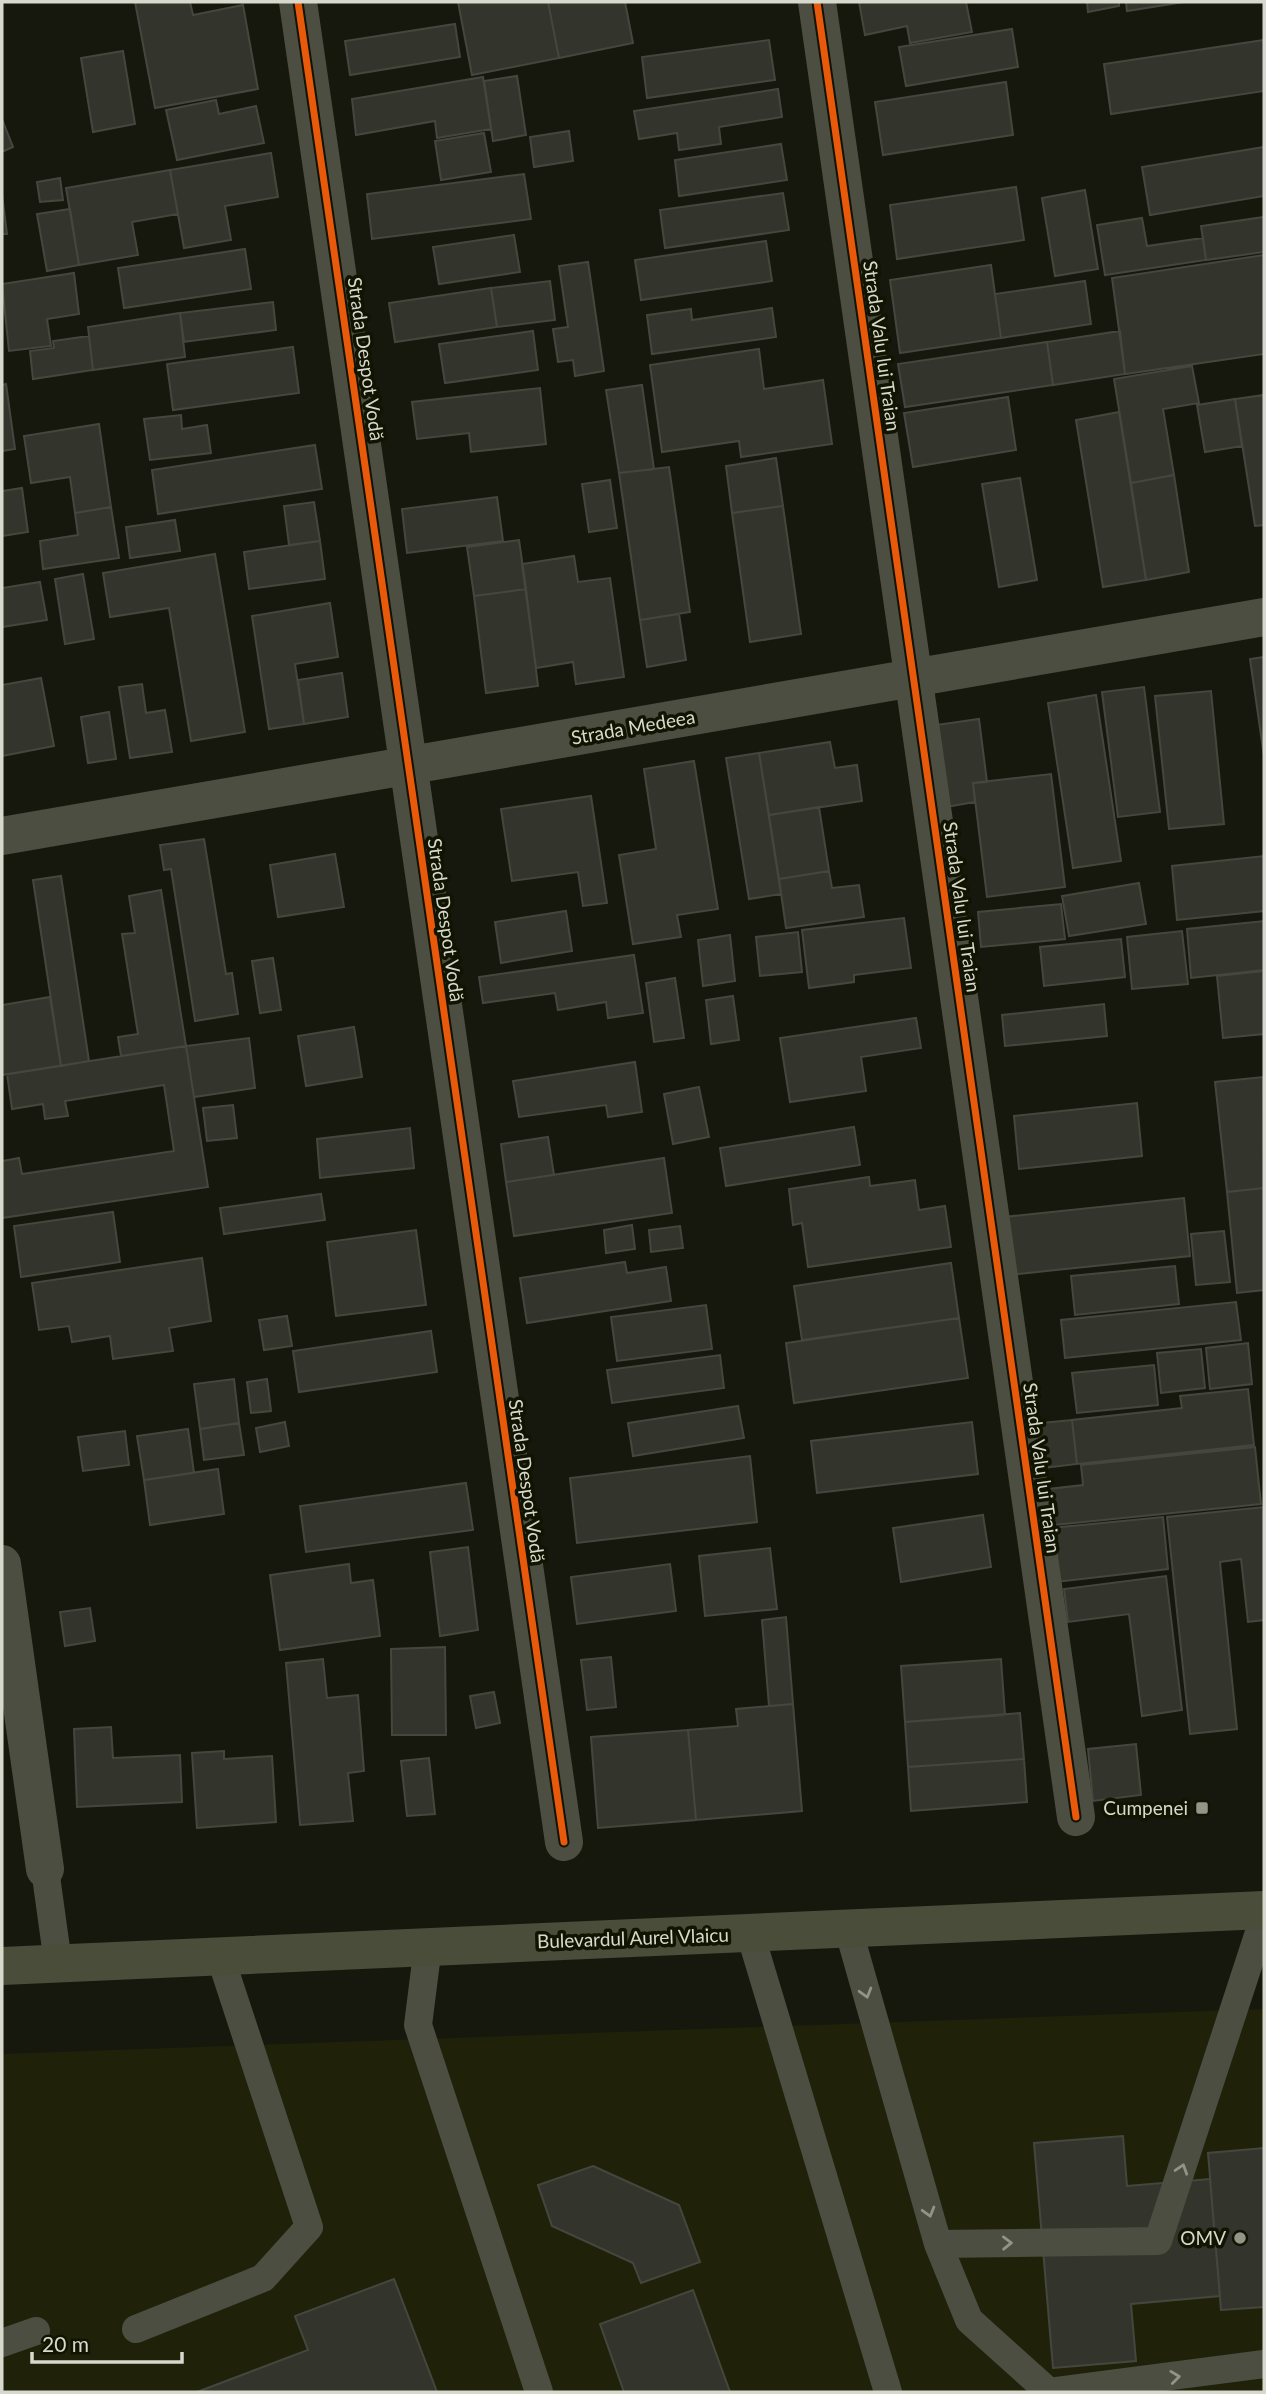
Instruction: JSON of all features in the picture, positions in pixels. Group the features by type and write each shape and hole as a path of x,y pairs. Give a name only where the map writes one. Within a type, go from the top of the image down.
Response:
{"main road":[{"name":"Bulevardul Aurel Vlaicu","path":"2,1966 1264,1910"}],"street":[{"name":"Strada Despot Vodă","path":"298,2 564,1842"},
{"name":"Strada Valu lui Traian","path":"817,2 1076,1817"},
{"name":"Strada Medeea","path":"2,836 1264,617"},
{"path":"2,1564 45,1869"}],"lane":[{"path":"45,1869 58,1963"},
{"path":"938,2244 1158,2241 1264,1917"},
{"path":"848,1928 938,2244 969,2320 1049,2392 1264,2364"},
{"path":"750,1933 888,2392"},
{"path":"428,1947 418,2025 539,2392"},
{"path":"136,2329 263,2278 309,2227 220,1956"},
{"path":"2,2343 36,2331"}],"shaded area":[{"path":"1264,2009 1264,2392 2,2392 2,2054"}],"building":[{"path":"135,2 190,2 193,15 243,5 258,89 155,108"},
{"path":"458,2 548,2 559,58 472,75"},
{"path":"548,2 625,2 633,43 559,58"},
{"path":"859,2 966,2 972,32 910,43 907,26 865,35"},
{"path":"1087,2 1119,2 1119,6 1088,12"},
{"path":"1126,2 1184,2 1127,11"},
{"path":"455,24 460,57 350,75 345,41"},
{"path":"1012,29 1018,67 906,86 899,47"},
{"path":"769,40 775,80 647,98 642,57"},
{"path":"1264,40 1264,91 1111,114 1104,64"},
{"path":"123,51 135,124 93,132 81,58"},
{"path":"517,76 526,135 493,141 484,81"},
{"path":"483,77 491,129 437,138 435,121 356,135 352,99"},
{"path":"1006,82 1013,135 883,155 875,102"},
{"path":"778,89 782,117 719,127 721,144 679,150 677,133 639,139 634,111"},
{"path":"216,100 219,114 256,106 264,143 177,160 166,110"},
{"path":"2,119 13,147 2,152"},
{"path":"569,131 573,161 534,167 530,137"},
{"path":"484,133 491,172 441,180 435,141"},
{"path":"781,144 787,180 679,196 675,160"},
{"path":"1264,147 1264,196 1150,215 1142,167"},
{"path":"271,153 278,197 225,206 231,240 184,248 170,170"},
{"path":"170,170 178,214 132,222 138,255 79,265 66,188"},
{"path":"524,174 531,219 372,239 367,194"},
{"path":"60,178 63,200 40,202 37,182"},
{"path":"1016,187 1024,240 897,259 890,205"},
{"path":"1085,190 1098,269 1055,276 1042,198"},
{"path":"783,193 789,230 665,248 660,210"},
{"path":"2,195 7,234 2,234"},
{"path":"70,209 79,265 47,271 37,214"},
{"path":"1264,217 1264,252 1206,260 1201,226"},
{"path":"1142,218 1147,246 1203,238 1206,260 1105,275 1097,225"},
{"path":"514,235 520,272 439,284 433,247"},
{"path":"766,241 772,281 641,300 635,260"},
{"path":"245,249 251,289 124,308 118,268"},
{"path":"1264,255 1264,354 1125,374 1112,278"},
{"path":"588,262 604,371 575,376 573,360 558,362 553,329 568,327 559,266"},
{"path":"991,265 1001,338 900,353 890,280"},
{"path":"74,273 79,314 47,319 51,346 9,351 2,284"},
{"path":"550,281 555,320 497,327 491,288"},
{"path":"1085,281 1091,324 1001,338 995,294"},
{"path":"491,288 497,327 395,342 389,303"},
{"path":"273,302 276,330 184,342 180,313"},
{"path":"772,308 776,337 652,354 647,315 691,309 692,320"},
{"path":"180,313 185,357 93,370 88,327"},
{"path":"533,331 538,370 445,383 439,344"},
{"path":"1120,331 1125,374 1053,385 1047,342"},
{"path":"89,336 93,370 33,379 30,351 54,348 53,341"},
{"path":"1047,342 1053,385 905,407 898,364"},
{"path":"293,347 299,393 173,410 167,364"},
{"path":"759,349 764,389 823,380 832,444 741,457 739,441 662,452 650,365"},
{"path":"1192,366 1199,403 1163,409 1174,475 1131,483 1114,379"},
{"path":"6,384 15,449 2,451 2,385"},
{"path":"642,385 654,469 619,473 606,390"},
{"path":"540,388 546,444 471,452 469,433 417,439 412,402"},
{"path":"1264,395 1264,525 1255,526 1235,399"},
{"path":"1008,397 1016,450 913,467 904,413"},
{"path":"1235,399 1242,446 1205,452 1197,405"},
{"path":"1119,412 1146,580 1103,587 1076,420"},
{"path":"181,415 182,429 207,425 211,453 150,460 144,419"},
{"path":"99,424 111,507 75,513 70,477 31,483 24,436"},
{"path":"315,445 322,489 158,514 152,470"},
{"path":"776,458 783,506 732,513 726,466"},
{"path":"669,467 690,612 640,620 619,473"},
{"path":"1174,475 1189,572 1146,580 1131,483"},
{"path":"1020,478 1037,580 999,587 982,484"},
{"path":"610,480 617,528 589,532 582,484"},
{"path":"22,488 28,532 2,536 2,491"},
{"path":"497,497 503,541 407,553 402,509"},
{"path":"314,502 320,541 289,545 284,506"},
{"path":"783,506 801,634 750,642 732,513"},
{"path":"111,507 119,558 43,569 40,541 78,535 75,513"},
{"path":"175,520 180,551 130,558 126,527"},
{"path":"519,540 526,589 474,596 467,547"},
{"path":"320,541 325,579 249,589 244,552"},
{"path":"215,554 245,732 191,741 169,608 110,617 103,573"},
{"path":"574,556 578,582 610,578 624,677 576,684 573,662 536,668 522,564"},
{"path":"83,574 94,639 65,644 55,579"},
{"path":"40,582 47,620 2,627 2,588"},
{"path":"526,589 538,686 486,693 474,596"},
{"path":"330,603 338,657 295,664 304,724 269,729 252,616"},
{"path":"679,614 686,660 647,667 640,620"},
{"path":"1264,657 1264,756 1250,659"},
{"path":"342,673 348,717 304,724 298,680"},
{"path":"41,678 54,746 2,756 2,685"},
{"path":"142,684 146,713 165,710 172,752 130,758 119,687"},
{"path":"1144,687 1160,812 1118,817 1102,692"},
{"path":"1211,691 1224,824 1169,829 1155,696"},
{"path":"1096,695 1121,861 1073,868 1048,703"},
{"path":"109,712 116,759 88,763 81,717"},
{"path":"979,719 987,782 973,783 975,802 946,807 936,725"},
{"path":"830,742 835,768 857,765 862,801 769,815 759,753"},
{"path":"759,753 781,894 749,899 726,758"},
{"path":"694,761 718,909 677,915 681,937 633,944 619,855 656,849 644,769"},
{"path":"1051,774 1065,887 987,897 973,783"},
{"path":"591,796 607,903 583,906 578,872 512,881 501,809"},
{"path":"819,807 829,871 779,879 769,815"},
{"path":"204,839 226,974 232,973 238,1014 195,1021 171,869 164,870 160,845"},
{"path":"335,854 344,907 278,917 270,865"},
{"path":"1264,856 1264,911 1177,920 1172,866"},
{"path":"829,871 832,888 859,885 864,917 786,928 779,879"},
{"path":"61,876 89,1061 61,1066 33,880"},
{"path":"1139,883 1146,924 1069,936 1062,896"},
{"path":"161,890 186,1046 121,1056 118,1037 138,1034 122,934 135,933 129,896"},
{"path":"1061,904 1065,939 981,947 978,912"},
{"path":"566,911 572,951 501,963 495,922"},
{"path":"904,918 911,968 854,975 854,982 809,988 802,930"},
{"path":"1264,921 1264,970 1191,978 1187,929"},
{"path":"1182,931 1188,984 1132,989 1127,937"},
{"path":"798,932 802,972 760,976 756,937"},
{"path":"730,935 735,981 703,986 698,940"},
{"path":"1121,939 1125,977 1044,986 1040,947"},
{"path":"634,955 643,1013 608,1018 606,1002 558,1010 555,993 483,1003 479,977"},
{"path":"273,958 281,1010 260,1013 252,961"},
{"path":"1264,971 1264,1034 1223,1038 1217,976"},
{"path":"675,978 684,1038 654,1042 646,983"},
{"path":"733,996 739,1040 711,1044 706,1000"},
{"path":"50,997 61,1066 2,1075 2,1005"},
{"path":"1104,1004 1107,1036 1005,1046 1002,1015"},
{"path":"916,1018 921,1048 861,1057 866,1091 790,1102 780,1038"},
{"path":"354,1027 362,1077 306,1086 298,1036"},
{"path":"249,1038 255,1088 194,1097 186,1046"},
{"path":"186,1046 208,1187 2,1218 2,1161 19,1158 22,1174 174,1151 164,1085 65,1101 68,1116 45,1119 43,1104 12,1109 7,1074"},
{"path":"635,1062 642,1112 608,1117 606,1105 519,1117 513,1081"},
{"path":"1263,1077 1264,1188 1227,1192 1215,1082"},
{"path":"699,1087 709,1137 673,1144 664,1094"},
{"path":"1137,1103 1142,1156 1019,1169 1014,1116"},
{"path":"233,1105 237,1138 207,1141 203,1108"},
{"path":"854,1127 860,1165 726,1186 720,1148"},
{"path":"410,1128 414,1168 320,1178 317,1139"},
{"path":"548,1137 554,1175 506,1182 501,1144"},
{"path":"664,1158 672,1213 514,1236 506,1182"},
{"path":"869,1177 870,1186 915,1180 919,1210 945,1206 951,1247 808,1267 802,1223 793,1225 789,1189"},
{"path":"1264,1188 1264,1290 1237,1293 1227,1192"},
{"path":"321,1194 325,1220 224,1234 220,1208"},
{"path":"1184,1198 1190,1256 1008,1275 1003,1217"},
{"path":"113,1212 120,1262 21,1277 14,1226"},
{"path":"632,1225 635,1249 606,1253 604,1230"},
{"path":"680,1226 683,1248 651,1252 649,1230"},
{"path":"416,1230 426,1305 336,1316 327,1242"},
{"path":"1224,1231 1230,1282 1196,1285 1191,1234"},
{"path":"202,1258 211,1321 169,1328 173,1351 113,1359 110,1336 72,1342 69,1326 39,1330 32,1283"},
{"path":"625,1262 627,1273 666,1267 671,1301 527,1323 520,1278"},
{"path":"951,1263 959,1318 802,1340 794,1286"},
{"path":"1175,1266 1179,1304 1075,1315 1071,1276"},
{"path":"1236,1302 1241,1340 1065,1358 1061,1320"},
{"path":"706,1305 712,1349 617,1361 611,1317"},
{"path":"287,1316 292,1346 264,1350 259,1320"},
{"path":"959,1318 968,1378 794,1403 786,1343"},
{"path":"431,1331 437,1372 299,1392 293,1351"},
{"path":"1248,1343 1252,1384 1210,1389 1206,1348"},
{"path":"1201,1349 1205,1388 1161,1393 1157,1353"},
{"path":"720,1355 724,1388 612,1403 607,1370"},
{"path":"1154,1365 1158,1405 1077,1413 1072,1373"},
{"path":"234,1379 239,1423 200,1429 194,1384"},
{"path":"267,1379 271,1411 251,1413 247,1382"},
{"path":"1248,1389 1254,1445 1077,1464 1072,1420 1182,1408 1180,1396"},
{"path":"738,1406 744,1438 633,1456 628,1423"},
{"path":"1072,1420 1077,1464 1036,1469 1031,1424"},
{"path":"285,1422 289,1446 260,1452 256,1428"},
{"path":"972,1422 978,1474 817,1493 811,1441"},
{"path":"239,1423 244,1455 204,1460 200,1429"},
{"path":"188,1429 194,1473 144,1480 137,1436"},
{"path":"125,1431 129,1465 83,1471 78,1437"},
{"path":"1255,1447 1261,1504 1044,1526 1040,1490 1083,1485 1081,1465"},
{"path":"750,1456 757,1522 577,1543 570,1478"},
{"path":"218,1469 224,1514 150,1525 144,1480"},
{"path":"466,1483 473,1530 306,1552 300,1506"},
{"path":"1264,1507 1264,1620 1248,1622 1241,1559 1220,1562 1237,1729 1190,1734 1167,1517"},
{"path":"983,1515 991,1567 901,1582 893,1528"},
{"path":"1163,1517 1168,1569 1056,1582 1051,1528"},
{"path":"468,1547 478,1630 440,1636 430,1552"},
{"path":"770,1548 777,1609 705,1616 699,1556"},
{"path":"349,1564 351,1583 373,1580 380,1636 280,1650 270,1575"},
{"path":"670,1564 676,1611 577,1624 571,1577"},
{"path":"1166,1576 1182,1710 1142,1716 1129,1614 1068,1622 1064,1589"},
{"path":"90,1608 95,1641 65,1646 60,1612"},
{"path":"786,1617 793,1704 769,1706 762,1620"},
{"path":"445,1647 446,1735 392,1735 391,1649"},
{"path":"611,1657 616,1707 587,1710 581,1660"},
{"path":"323,1659 327,1698 358,1695 364,1771 348,1773 353,1821 300,1825 286,1663"},
{"path":"1001,1659 1005,1715 905,1722 901,1666"},
{"path":"494,1692 500,1723 476,1728 470,1696"},
{"path":"793,1704 802,1811 696,1820 688,1730 738,1726 736,1709"},
{"path":"1020,1713 1024,1759 908,1767 905,1722"},
{"path":"111,1727 113,1758 180,1755 182,1802 77,1807 74,1729"},
{"path":"688,1730 696,1820 598,1828 591,1737"},
{"path":"1136,1744 1141,1795 1093,1801 1088,1749"},
{"path":"224,1751 224,1759 272,1756 276,1822 197,1828 192,1753"},
{"path":"429,1758 435,1814 407,1816 401,1761"},
{"path":"1024,1759 1027,1802 911,1811 908,1767"},
{"path":"1123,2136 1127,2186 1210,2179 1220,2296 1131,2304 1136,2361 1053,2368 1034,2143"},
{"name":"OMV","path":"1264,2148 1264,2307 1221,2310 1208,2153"},
{"path":"593,2166 679,2205 700,2262 641,2283 633,2263 552,2226 538,2185"},
{"path":"394,2279 437,2392 197,2392 308,2350 295,2316"},
{"path":"693,2290 730,2392 624,2392 600,2324"}],"cycle path":[{"path":"298,2 564,1842"},
{"path":"817,2 1076,1817"}],"place":[{"name":"Cumpenei","path":"1202,1808"},
{"name":"OMV","path":"1240,2238"}]}
